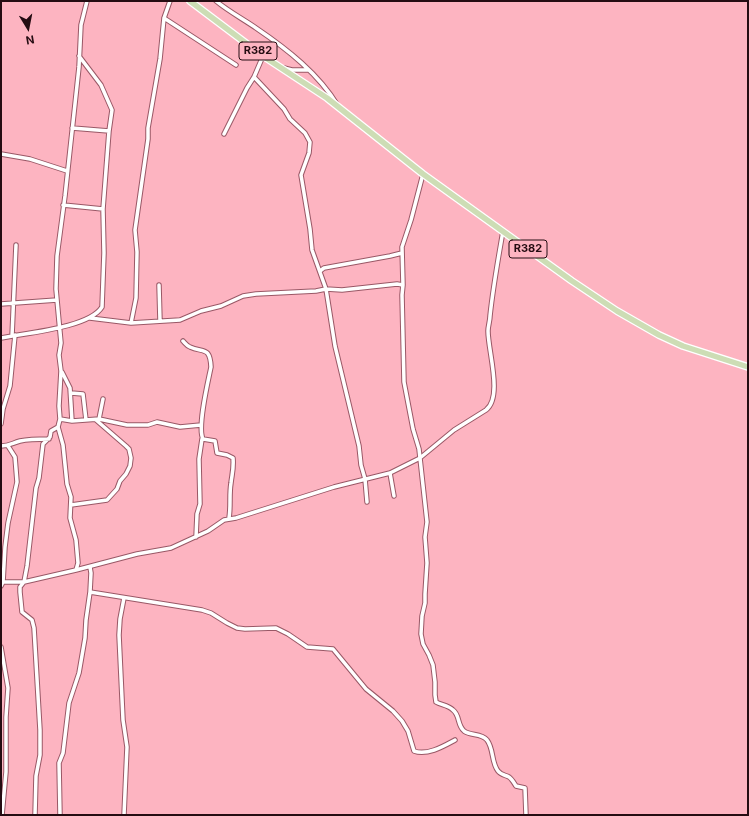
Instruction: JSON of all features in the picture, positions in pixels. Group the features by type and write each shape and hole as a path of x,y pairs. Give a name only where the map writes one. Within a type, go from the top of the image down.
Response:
{"main road":[{"name":"R382","path":"190,1 263,56 327,98 423,174 572,281 617,311 659,335 683,346 748,367"}],"street":[{"path":"76,570 78,563 75,537 70,518 71,497 67,484 63,445 58,427 60,419 59,406 61,371 59,355 61,342 57,300 57,256 72,128 81,25 87,1"},
{"path":"131,323 136,298 137,252 135,230 148,139 148,128 161,54 164,18 170,1"},
{"path":"216,1 299,60 325,86 340,108"},
{"path":"164,18 236,65"},
{"path":"1,338 78,324 99,312 103,304 104,253 102,209 112,107 101,85 79,56"},
{"path":"224,134 246,88 254,77 263,56"},
{"path":"280,68 309,70"},
{"path":"254,77 284,109 308,139 310,145 309,153 300,175 310,229 312,250 326,289 335,346 365,479 367,502"},
{"path":"72,128 109,131"},
{"path":"1,154 30,159 67,171"},
{"path":"423,174 404,240 402,253 402,351 404,382 413,429 418,444 427,522 425,537 427,563 425,603 420,634 433,665 435,701 438,704 453,710 457,714 460,727 464,731 484,737 487,740 492,750 498,772 512,779 516,786 525,789 526,815"},
{"path":"63,205 102,209"},
{"path":"2,582 24,582 90,567 137,554 171,548 208,531 229,518 306,497 334,487 390,473 420,458 454,430 486,410 494,400 493,369 488,331 494,278 504,231"},
{"path":"1,424 3,409 10,386 14,336 13,302 16,245"},
{"path":"320,271 324,268 402,253"},
{"path":"89,318 131,323 180,320 201,311 221,306 243,296 326,289 342,290 397,284 403,285"},
{"path":"159,285 160,321"},
{"path":"1,304 57,300"},
{"path":"183,341 190,348 205,351 209,355 211,362 201,425 202,439 199,461 200,504 197,514 196,537"},
{"path":"61,371 70,387 72,421"},
{"path":"71,393 84,394 86,420"},
{"path":"97,419 103,399"},
{"path":"60,419 72,421 97,419 127,425 148,425 157,422 180,427 201,425"},
{"path":"70,505 107,500 117,489 119,483 130,466 131,458 129,449 97,419"},
{"path":"35,815 36,776 40,755 40,704 34,628 32,620 22,612 20,587 24,582 27,566 36,488 39,478 43,444 49,439 51,432 58,427"},
{"path":"1,446 8,446 36,438 49,439"},
{"path":"202,439 215,441 217,453 233,458 231,508 229,518"},
{"path":"1,586 8,523 17,482 16,457 8,446"},
{"path":"390,473 394,496"},
{"path":"60,815 59,763 63,753 69,703 80,667 85,638 90,592 90,567"},
{"path":"90,592 202,610 211,613 237,628 245,630 276,628 307,647 333,650 366,689 393,711 402,721 408,731 414,751 425,752 440,748 455,740"},
{"path":"124,598 119,635 123,720 127,747 124,815"},
{"path":"1,647 8,688 6,717 6,772 2,815"},
{"path":"1,719 6,717"}]}
